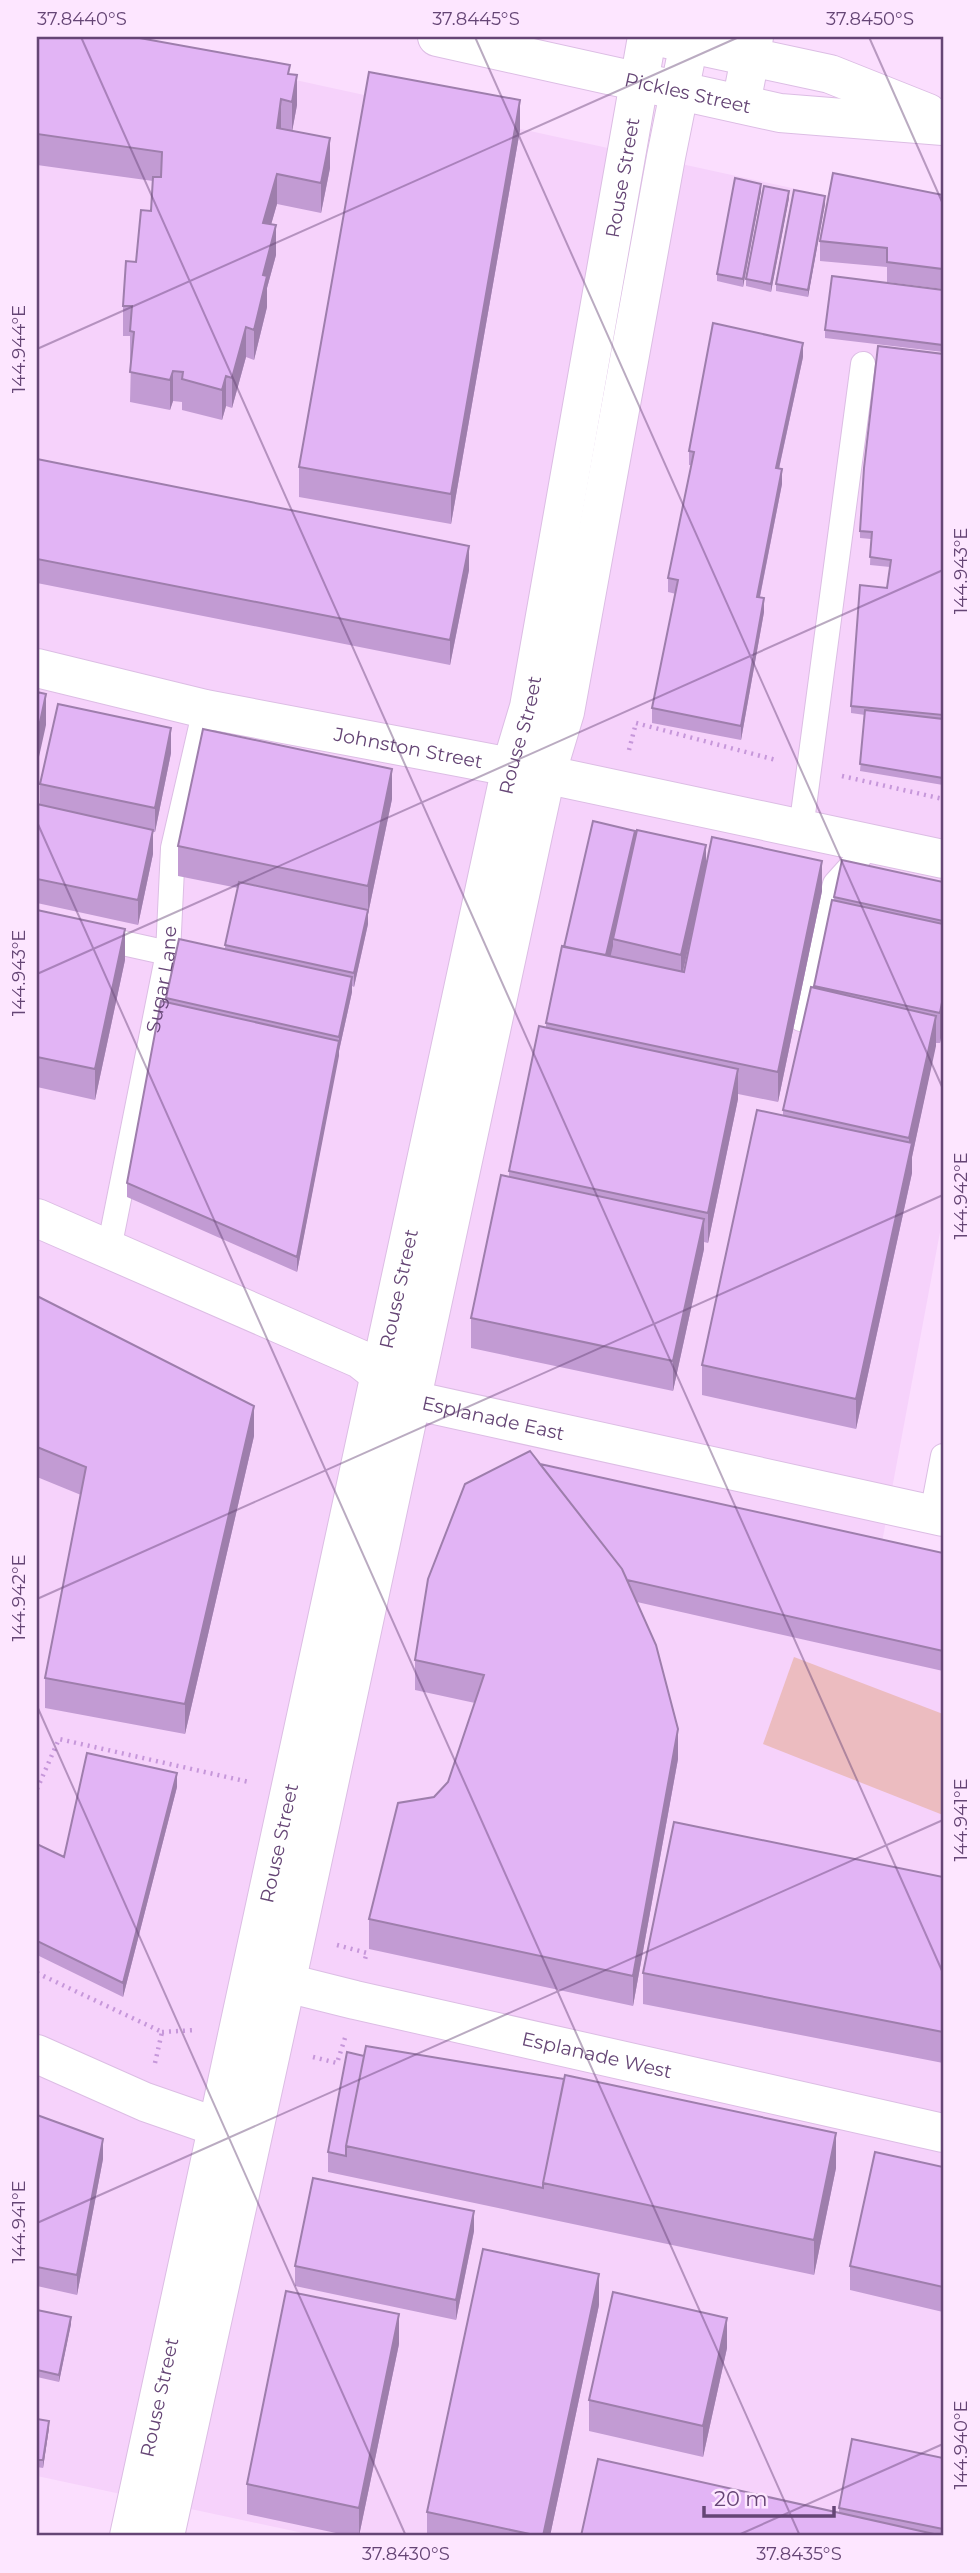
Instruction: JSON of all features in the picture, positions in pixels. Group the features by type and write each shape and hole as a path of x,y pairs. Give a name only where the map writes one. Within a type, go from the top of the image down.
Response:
{"street":[{"name":"Pickles Street","path":"438,37 780,113 943,125"},
{"name":"Rouse Street","path":"165,2536 412,1400 528,771 529,707 647,37"},
{"name":"Rouse Street","path":"129,2536 380,1377 528,771 565,712 679,92 674,40"},
{"path":"674,40 752,47 830,74 943,119"},
{"path":"741,104 752,47"},
{"name":"Johnston Street","path":"37,668 205,709 528,771 943,859"},
{"name":"Esplanade East","path":"37,1218 360,1359 412,1400 937,1515"},
{"name":"Esplanade West","path":"250,1973 286,1984 943,2133"},
{"path":"37,2054 145,2102 252,2138"}],"lane":[{"path":"801,829 863,365"},
{"name":"Sugar Lane","path":"109,1249 168,953 173,848 205,709"},
{"path":"146,842 173,848"},
{"path":"800,1019 835,884 872,843"},
{"path":"37,924 168,953"},
{"path":"937,1515 943,1456"}],"path":[{"path":"620,791 636,723 809,769 943,799"},
{"path":"37,1789 59,1739 290,1791"},
{"path":"37,1973 162,2032 145,2102"}],"shaded area":[{"path":"37,37 98,37 943,221 943,1216 880,1553 943,1567 943,2536 317,2536 37,2476"},
{"path":"794,1657 943,1714 943,1815 763,1744"}],"building":[{"path":"37,37 134,37 290,65 288,74 297,75 292,102 281,99 277,128 330,138 321,183 277,174 263,223 276,225 263,275 267,276 254,330 246,327 232,378 226,376 222,390 182,379 183,372 173,371 170,380 130,372 134,332 130,331 132,306 123,306 126,261 136,262 141,210 151,211 153,177 161,177 162,152 37,134"},
{"path":"369,72 520,100 451,494 299,467"},
{"path":"833,173 943,195 943,269 887,262 887,248 820,241"},
{"path":"735,178 761,184 743,279 717,274"},
{"path":"764,186 789,191 771,284 746,279"},
{"path":"794,190 825,196 808,290 776,284"},
{"path":"832,276 943,290 943,345 825,330"},
{"path":"713,323 803,343 776,468 782,469 757,597 764,598 741,726 652,708 678,580 668,578 694,452 689,451"},
{"path":"878,346 943,354 943,715 851,706 860,585 887,588 891,560 870,557 872,532 860,531 864,468"},
{"path":"37,459 469,546 450,640 37,559"},
{"path":"37,692 46,694 37,736"},
{"path":"58,704 171,728 155,808 40,784"},
{"path":"865,710 943,719 943,778 860,764"},
{"path":"203,729 392,769 368,886 178,846"},
{"path":"37,804 153,830 138,900 37,879"},
{"path":"593,821 635,831 606,955 564,947"},
{"path":"637,830 706,845 681,955 613,939"},
{"path":"712,837 822,861 778,1072 546,1023 562,946 684,972"},
{"path":"842,860 943,882 943,921 834,897"},
{"path":"239,882 368,910 354,973 225,945"},
{"path":"832,900 943,924 943,997 940,1013 814,986"},
{"path":"37,910 125,929 95,1069 37,1057"},
{"path":"179,939 352,977 339,1037 166,998"},
{"path":"811,987 936,1016 909,1138 783,1110"},
{"path":"161,1001 339,1041 297,1257 127,1183"},
{"path":"539,1026 738,1069 708,1213 509,1171"},
{"path":"757,1110 912,1143 856,1399 702,1365"},
{"path":"501,1175 704,1219 673,1361 471,1318"},
{"path":"37,1296 254,1406 185,1704 45,1678 86,1467 37,1447"},
{"path":"530,1451 622,1569 656,1645 678,1729 633,1976 369,1919 398,1803 434,1797 448,1782 484,1675 415,1660 428,1579 465,1484"},
{"path":"540,1464 943,1553 943,1651 627,1580 622,1569"},
{"path":"87,1753 177,1773 123,1983 37,1941 37,1844 64,1857"},
{"path":"674,1822 943,1877 943,2032 643,1973"},
{"path":"366,2046 564,2079 543,2188 346,2146"},
{"path":"347,2052 364,2056 346,2156 328,2152"},
{"path":"565,2075 836,2133 814,2240 543,2183"},
{"path":"37,2115 103,2139 77,2275 37,2267"},
{"path":"875,2152 943,2167 943,2287 850,2266"},
{"path":"313,2178 474,2211 456,2300 295,2266"},
{"path":"483,2249 599,2274 543,2536 427,2512"},
{"path":"286,2291 399,2314 359,2508 247,2484"},
{"path":"613,2292 727,2318 703,2426 589,2400"},
{"path":"37,2310 71,2317 59,2375 37,2370"},
{"path":"37,2419 49,2421 43,2460 37,2460"},
{"path":"852,2439 943,2458 943,2529 839,2508"},
{"path":"598,2459 943,2536 581,2536"}]}
